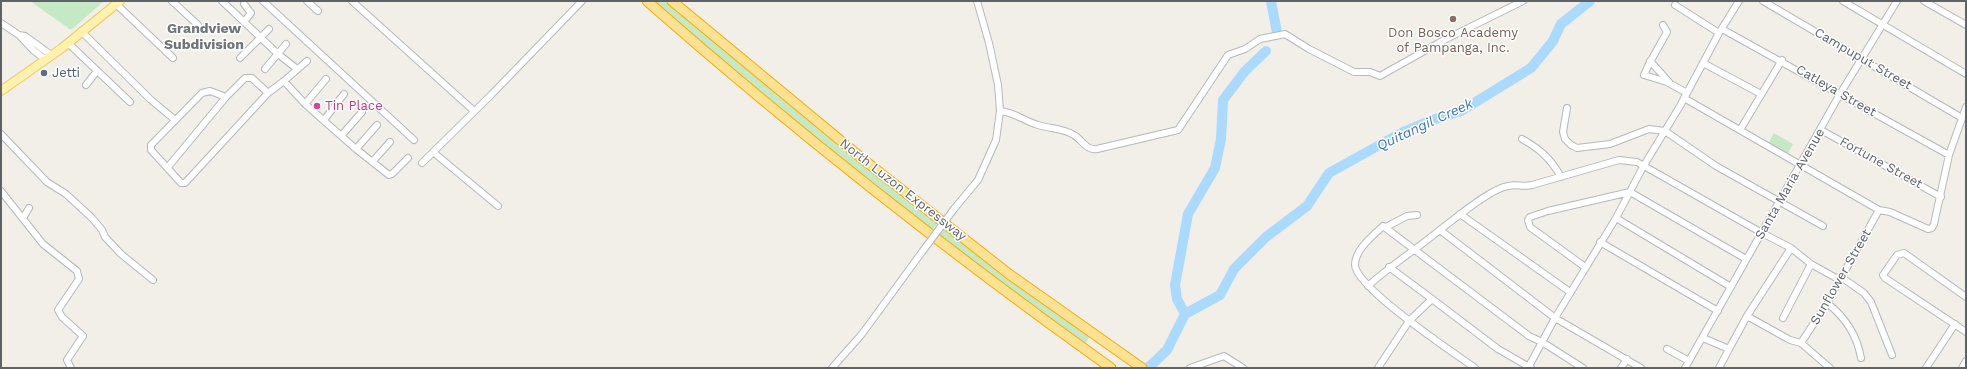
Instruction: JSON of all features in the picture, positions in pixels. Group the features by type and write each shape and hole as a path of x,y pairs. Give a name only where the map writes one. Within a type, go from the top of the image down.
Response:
{"highway":[{"name":"North Luzon Expressway","path":"647,1 854,175 1001,288 1111,368"},
{"name":"North Luzon Expressway","path":"672,1 864,160 1009,274 1142,368"}],"main road":[{"path":"1,91 68,43 118,2"}],"street":[{"path":"172,1 198,24"},
{"path":"263,1 414,140"},
{"path":"307,1 318,11"},
{"path":"352,1 474,111"},
{"path":"422,163 582,1"},
{"path":"832,368 862,334 954,209 978,180 996,140 1000,111 998,85 989,43 977,1"},
{"path":"1000,111 1012,112 1038,125 1060,128 1074,135 1093,150 1178,130 1228,55 1245,49 1260,40 1285,34 1309,49 1354,72 1370,72 1380,76 1432,47 1523,1"},
{"path":"1389,268 1498,350 1529,368 1555,318 1616,218 1643,167 1739,1"},
{"name":"Campuput Street","path":"1763,1 1962,118"},
{"path":"1843,1 1966,74"},
{"name":"Santa Maria Avenue","path":"1685,368 1840,94 1863,59 1897,1"},
{"path":"1924,1 1966,25"},
{"path":"118,2 173,58"},
{"path":"224,2 278,54 297,69"},
{"path":"244,4 251,13 244,22"},
{"name":"Catleya Street","path":"1675,5 1721,31 1782,60 1949,155"},
{"path":"1,23 19,35 33,50 48,57"},
{"path":"1663,25 1667,32 1650,61 1644,75 1670,83"},
{"path":"240,58 269,29"},
{"path":"81,31 151,100 174,119"},
{"path":"68,43 130,102"},
{"path":"265,69 286,44"},
{"path":"1740,130 1782,60"},
{"path":"226,97 206,91 174,119 150,147 181,183 185,183 268,93 284,82 307,61"},
{"path":"1650,61 1670,83 1740,130 1879,210 1890,212 1928,229 1932,228 1941,197 1949,155 1966,107"},
{"path":"1703,63 1761,94"},
{"path":"86,85 97,71"},
{"path":"168,167 226,97 248,77 252,78 268,93"},
{"path":"305,104 326,79"},
{"path":"284,82 305,104 341,136 390,175 408,158"},
{"path":"324,120 344,94"},
{"path":"1567,108 1563,132 1565,139 1570,145 1577,148 1610,144 1650,129 1665,131 1716,166 1823,226"},
{"path":"341,136 362,112"},
{"path":"356,149 377,124"},
{"name":"Fortune Street","path":"1821,130 1941,197"},
{"path":"1,134 47,182 66,194 92,218 102,230 105,237 121,254 153,280"},
{"path":"1522,139 1540,150 1552,162 1561,177"},
{"path":"373,161 390,142"},
{"path":"433,152 498,206"},
{"path":"1368,286 1414,248 1460,214 1508,185 1524,187 1619,160 1636,162 1791,248 1811,264 1836,278 1841,277 1864,293 1871,302 1892,355"},
{"path":"1,191 43,244 77,271 79,275 79,279 58,310 62,317 83,336 67,360 71,368"},
{"path":"1585,267 1530,227 1528,220 1530,217 1548,211 1630,192 1746,259"},
{"path":"23,218 29,208"},
{"name":"Sunflower Street","path":"1801,343 1828,303 1879,210"},
{"path":"1460,214 1570,292"},
{"path":"1417,215 1406,216 1386,227 1383,226 1368,240 1357,256 1356,271 1368,286 1409,321 1475,368"},
{"path":"1616,218 1731,287"},
{"path":"1386,227 1529,336 1542,342 1583,368"},
{"path":"1440,230 1555,318 1641,368"},
{"path":"1600,242 1718,311"},
{"path":"1719,368 1747,316 1791,248"},
{"path":"1966,297 1904,253 1896,255 1883,275 1885,278 1966,332"},
{"path":"1783,318 1811,264"},
{"path":"1378,368 1409,321 1432,299"},
{"path":"1828,303 1842,314 1857,343 1861,358"},
{"path":"1747,316 1790,340 1801,343 1830,368"},
{"path":"1926,368 1955,324"},
{"path":"1703,338 1729,349"},
{"path":"1667,349 1689,361"},
{"path":"1190,368 1224,356 1243,368"},
{"path":"1621,368 1627,359"},
{"path":"1962,368 1966,361"}],"green space":[{"path":"30,1 104,1 71,30"},
{"path":"651,1 666,1 843,150 937,224 931,231"},
{"path":"1774,133 1793,144 1787,155 1768,144"},
{"path":"943,229 1049,307 1090,335 1086,343 1068,332 938,236"}],"waterway":[{"path":"1271,1 1277,33"},
{"name":"Quitangil Creek","path":"1148,368 1167,350 1185,314 1220,295 1234,269 1266,237 1307,206 1329,173 1403,132 1429,121 1461,111 1531,68 1553,41 1561,24 1590,1"},
{"path":"1185,314 1177,299 1175,285 1188,214 1215,168 1221,139 1223,100 1245,71 1266,51"}],"place":[{"name":"Don Bosco Academy of Pampanga, Inc.","path":"1453,19"},
{"name":"Jetti","path":"44,73"},
{"name":"Tin Place","path":"317,106"}],"district":[{"name":"Grandview Subdivision","path":"204,38"}]}
